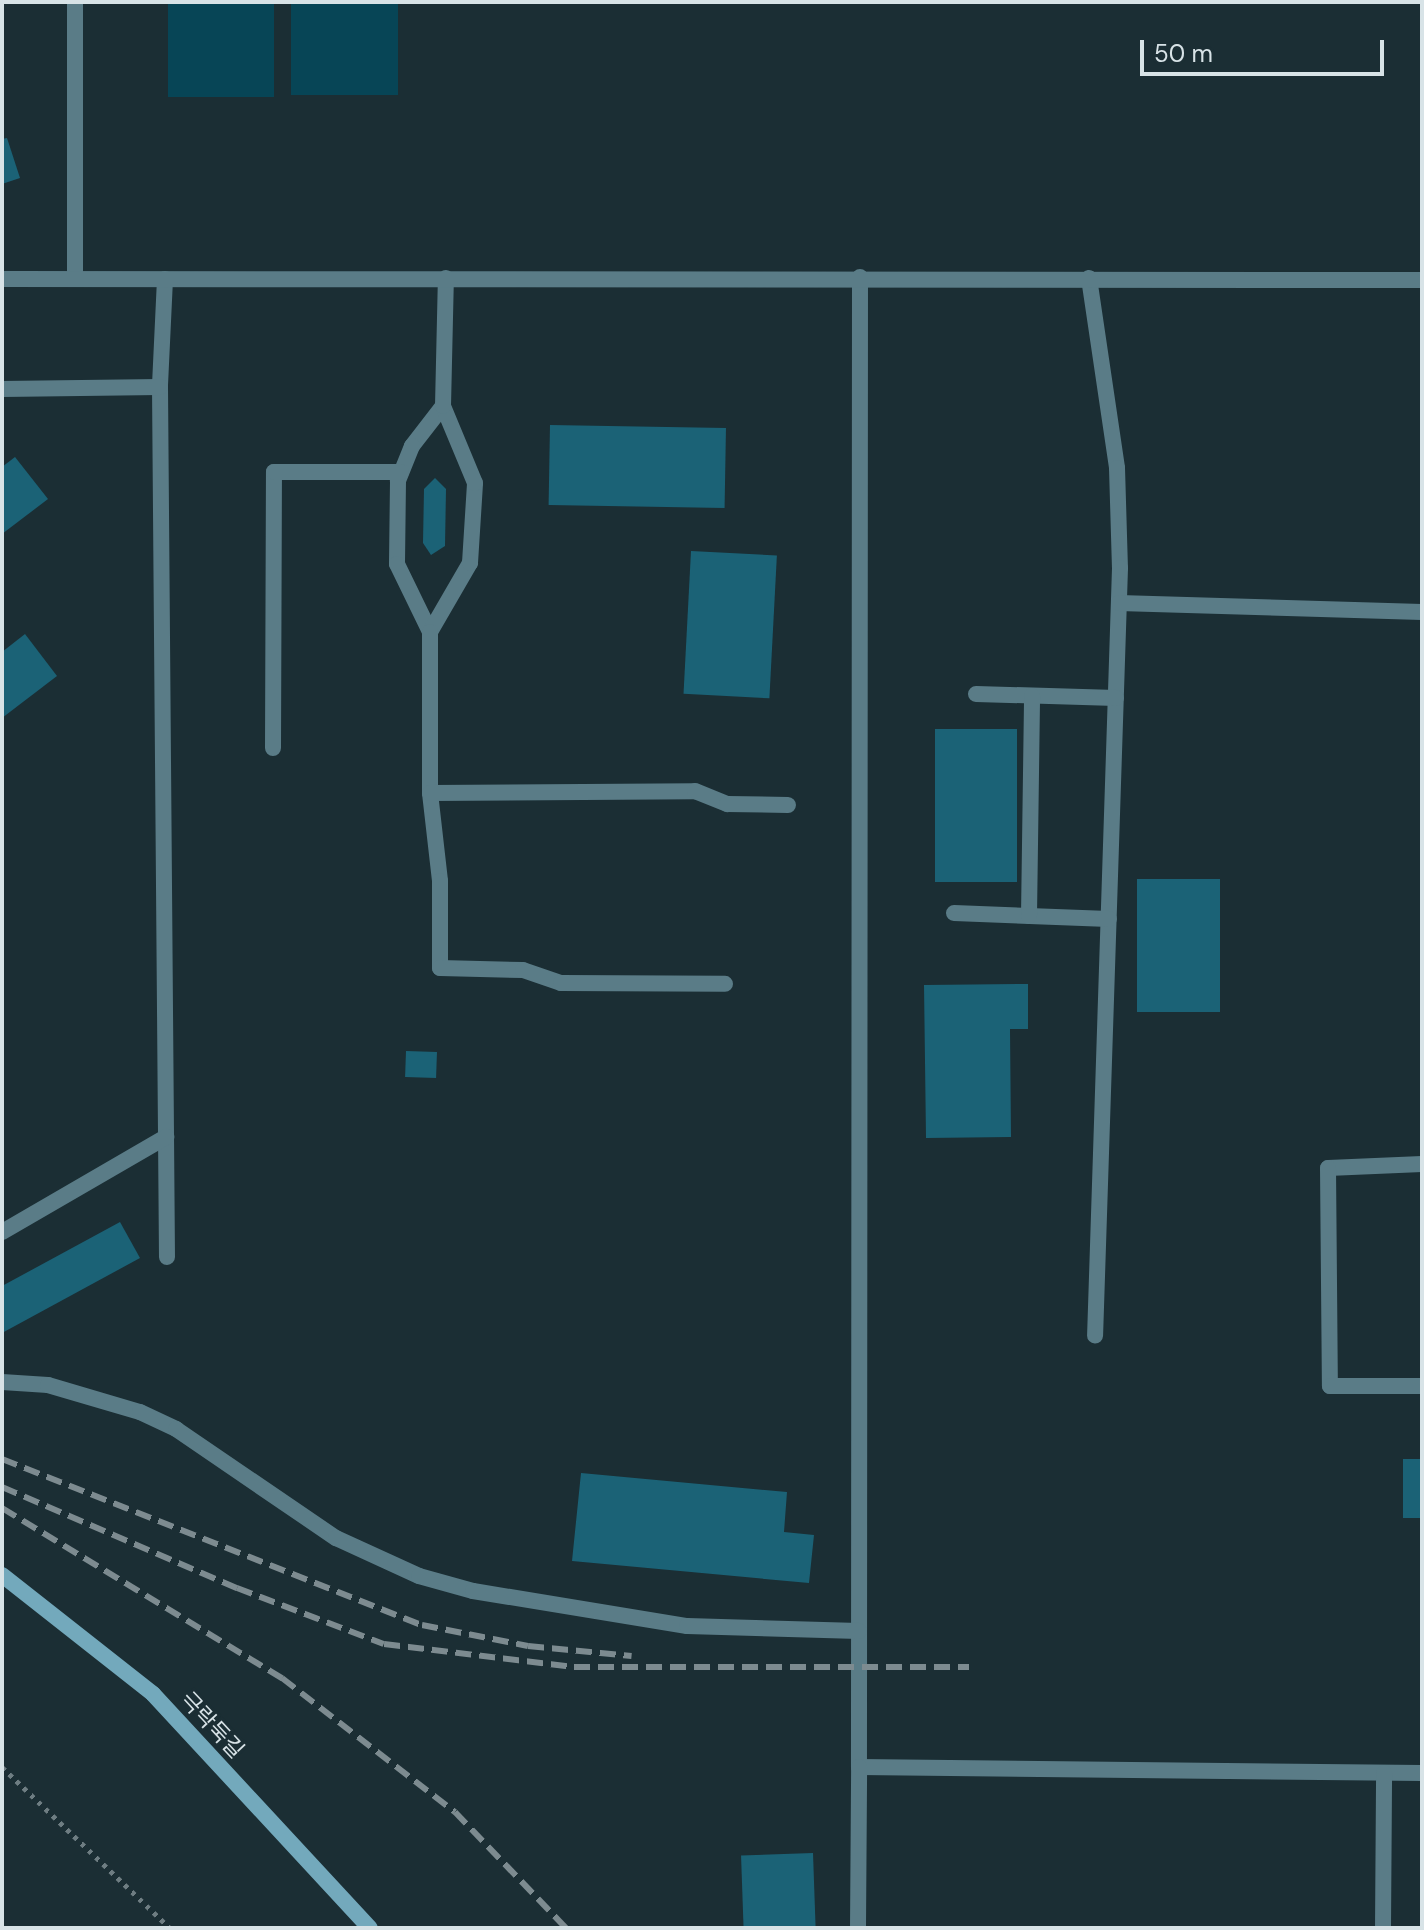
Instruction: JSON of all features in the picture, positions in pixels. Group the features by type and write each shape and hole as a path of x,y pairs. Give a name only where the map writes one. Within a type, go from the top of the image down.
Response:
{"street":[{"path":"75,2 75,279"},
{"path":"2,279 860,277 1422,280"},
{"path":"858,1928 860,277"},
{"path":"430,632 470,563 475,483 443,406 446,278"},
{"path":"1089,278 1117,468 1119,603 1095,1336"},
{"path":"165,279 160,387 167,1257"},
{"path":"2,389 160,387"},
{"path":"443,406 412,446 401,472 397,564 430,632 430,793 440,881 440,968 523,970 561,983 725,984"},
{"path":"273,748 274,472 401,472"},
{"path":"1119,603 1422,612"},
{"path":"976,694 1116,698"},
{"path":"1029,916 1032,696"},
{"path":"430,793 695,791 727,804 788,805"},
{"path":"954,913 1109,919"},
{"path":"2,1232 166,1137"},
{"path":"1422,1164 1328,1168 1330,1386 1422,1386"},
{"path":"2,1382 48,1385 140,1412 176,1429 336,1538 419,1576 473,1591 687,1626 859,1631"},
{"name":"극락둑길","path":"2,1575 153,1694 370,1928"},
{"path":"859,1767 1422,1773"},
{"path":"1383,1928 1384,1773"}],"path":[{"path":"2,1767 170,1928"}],"shaded area":[{"path":"168,2 274,2 274,97 168,97"},
{"path":"291,2 398,2 398,95 291,95"}],"building":[{"path":"7,138 20,178 2,184 2,139"},
{"path":"550,425 726,428 725,508 549,505"},
{"path":"15,457 48,499 2,534 2,467"},
{"path":"435,478 446,489 445,546 431,555 423,543 424,489"},
{"path":"691,551 777,556 769,698 684,694"},
{"path":"25,634 57,676 2,718 2,652"},
{"path":"935,729 1017,729 1017,882 935,882"},
{"path":"1137,879 1220,879 1220,1012 1137,1012"},
{"path":"1028,984 1028,1029 1010,1029 1011,1137 926,1138 924,985"},
{"path":"406,1051 437,1052 436,1078 405,1077"},
{"path":"120,1222 140,1258 2,1333 2,1286"},
{"path":"1403,1459 1422,1459 1422,1518 1403,1518"},
{"path":"581,1473 787,1492 784,1532 814,1535 809,1583 572,1561"},
{"path":"813,1853 816,1928 744,1928 741,1856"}],"railway":[{"path":"2,1459 422,1625 528,1646 632,1656"},
{"path":"2,1487 237,1588 384,1644 574,1667 969,1667"},
{"path":"2,1508 282,1678 455,1812 566,1928"}]}
